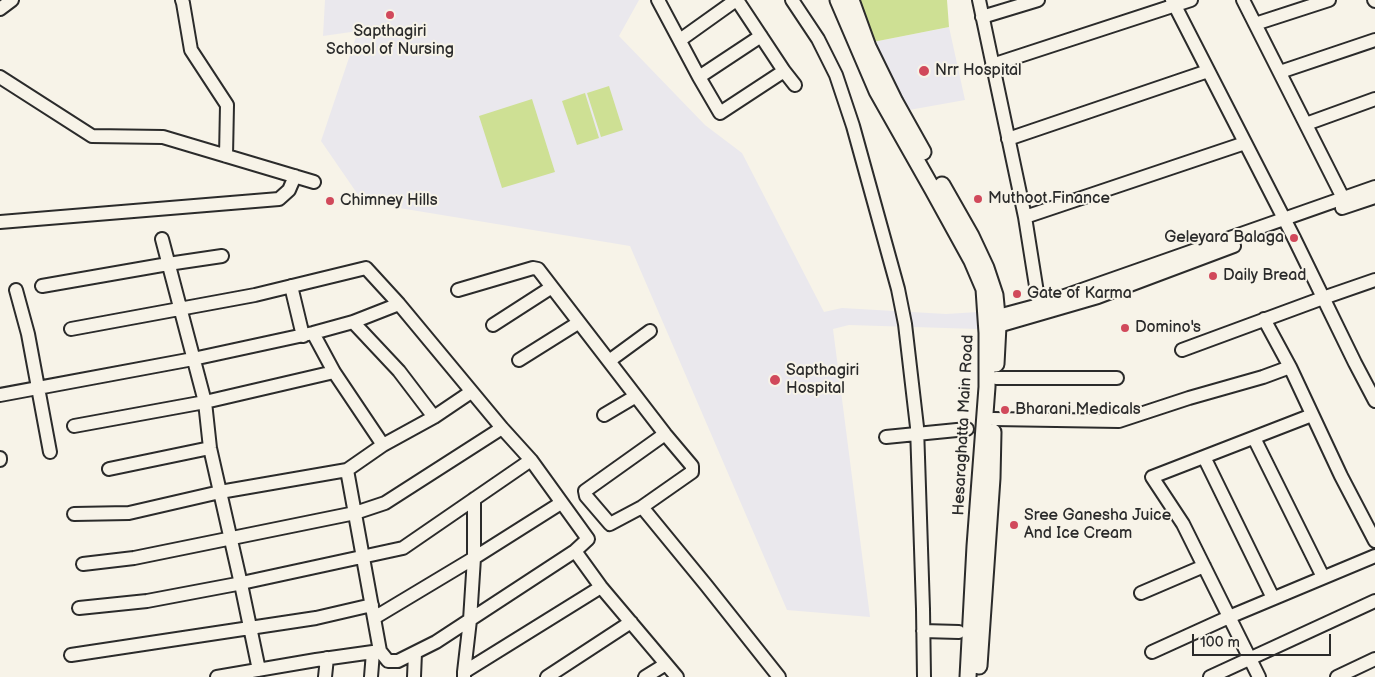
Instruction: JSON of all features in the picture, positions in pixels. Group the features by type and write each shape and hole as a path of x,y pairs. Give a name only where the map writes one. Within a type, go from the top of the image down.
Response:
{"main road":[{"name":"Hesaraghatta Main Road","path":"838,0 877,91 972,260 984,289 992,322 996,378 992,478 978,677"},
{"name":"Hesaraghatta Main Road","path":"851,0 868,47 895,102 971,236 986,268 995,295 975,546 968,677"}],"street":[{"path":"0,8 12,0"},
{"path":"182,0 191,50 227,105 226,156"},
{"path":"658,0 720,112 784,71"},
{"path":"680,40 736,0 795,85"},
{"path":"792,0 818,39 836,75 853,126 895,280 905,324 917,434 924,677"},
{"path":"979,0 1025,217 1039,305"},
{"path":"982,17 1038,0"},
{"path":"992,65 1173,3 1191,0"},
{"path":"1243,0 1343,198"},
{"path":"1255,24 1329,0"},
{"path":"1173,3 1375,401"},
{"path":"699,77 761,36"},
{"path":"1280,72 1375,40"},
{"path":"1008,139 1208,71"},
{"path":"0,77 92,136 163,137 314,182"},
{"path":"1306,124 1375,99"},
{"path":"1025,217 1245,143"},
{"path":"0,222 279,199 289,190 295,176"},
{"path":"992,322 1098,297 1286,223 1343,198 1375,187"},
{"path":"992,322 1286,223 1375,196"},
{"path":"162,239 205,402 210,448 259,670"},
{"path":"42,286 222,256"},
{"path":"71,329 255,295 366,268 399,304 471,392 531,460 588,540 575,551 436,642 398,661 388,660 377,651 327,658 279,671 259,670 220,677"},
{"path":"458,290 535,268 540,270 578,323 692,466 692,472 642,507 610,524 586,496 585,491 665,434"},
{"path":"1182,350 1375,280"},
{"path":"291,286 308,335 383,445"},
{"path":"494,325 552,287"},
{"path":"16,290 28,334 50,452"},
{"path":"0,395 193,359 308,335 353,322 399,304"},
{"path":"1264,319 1290,367 1341,476 1375,541"},
{"path":"353,322 399,371 434,417"},
{"path":"519,360 578,323"},
{"path":"609,361 650,330"},
{"path":"993,419 1119,422 1189,398 1264,377 1290,367"},
{"path":"74,426 205,402 334,372"},
{"path":"996,378 1116,378"},
{"path":"74,514 129,513 220,492 347,470 383,445 434,417 471,392"},
{"path":"604,416 636,396"},
{"path":"1259,677 1183,524 1152,477 1312,415"},
{"path":"83,564 134,558 355,513 385,503 502,428"},
{"path":"886,437 967,429"},
{"path":"1254,438 1323,578"},
{"path":"110,469 210,448"},
{"path":"1204,457 1273,598"},
{"path":"79,608 147,601 241,584 403,548 531,460"},
{"path":"347,470 373,611 377,651 372,677"},
{"path":"464,674 474,558 474,499"},
{"path":"71,656 373,611 474,558 561,503"},
{"path":"642,507 779,677"},
{"path":"575,551 601,587 631,622 665,671 677,677"},
{"path":"1152,652 1229,616 1375,556"},
{"path":"1141,593 1204,566"},
{"path":"464,674 601,587"},
{"path":"1210,677 1375,601"},
{"path":"547,677 631,622"},
{"path":"923,631 959,632"},
{"path":"414,677 415,653"},
{"path":"325,677 327,658"},
{"path":"1337,677 1375,659"},
{"path":"645,677 665,671"}],"shaded area":[{"path":"325,0 639,0 619,36 705,125 742,153 824,312 842,308 946,314 978,312 978,329 849,325 833,329 870,617 787,610 630,246 363,202 321,141 358,31 323,36"},
{"name":"Nrr Hospital","path":"949,27 965,100 909,110 873,42"}],"green space":[{"path":"860,0 947,0 949,27 873,42"},
{"path":"609,86 623,130 601,137 587,93"},
{"path":"585,93 599,138 577,145 562,101"},
{"path":"532,99 555,172 502,188 479,116"}],"place":[{"name":"Sapthagiri School of Nursing","path":"390,15"},
{"name":"Nrr Hospital","path":"924,71"},
{"name":"Muthoot Finance","path":"978,199"},
{"name":"Chimney Hills","path":"330,201"},
{"name":"Geleyara Balaga","path":"1294,238"},
{"name":"Daily Bread","path":"1213,276"},
{"name":"Gate of Karma","path":"1017,294"},
{"name":"Domino's","path":"1125,328"},
{"name":"Sapthagiri Hospital","path":"775,380"},
{"name":"Bharani Medicals","path":"1005,410"},
{"name":"Sree Ganesha Juice And Ice Cream","path":"1014,525"}]}
